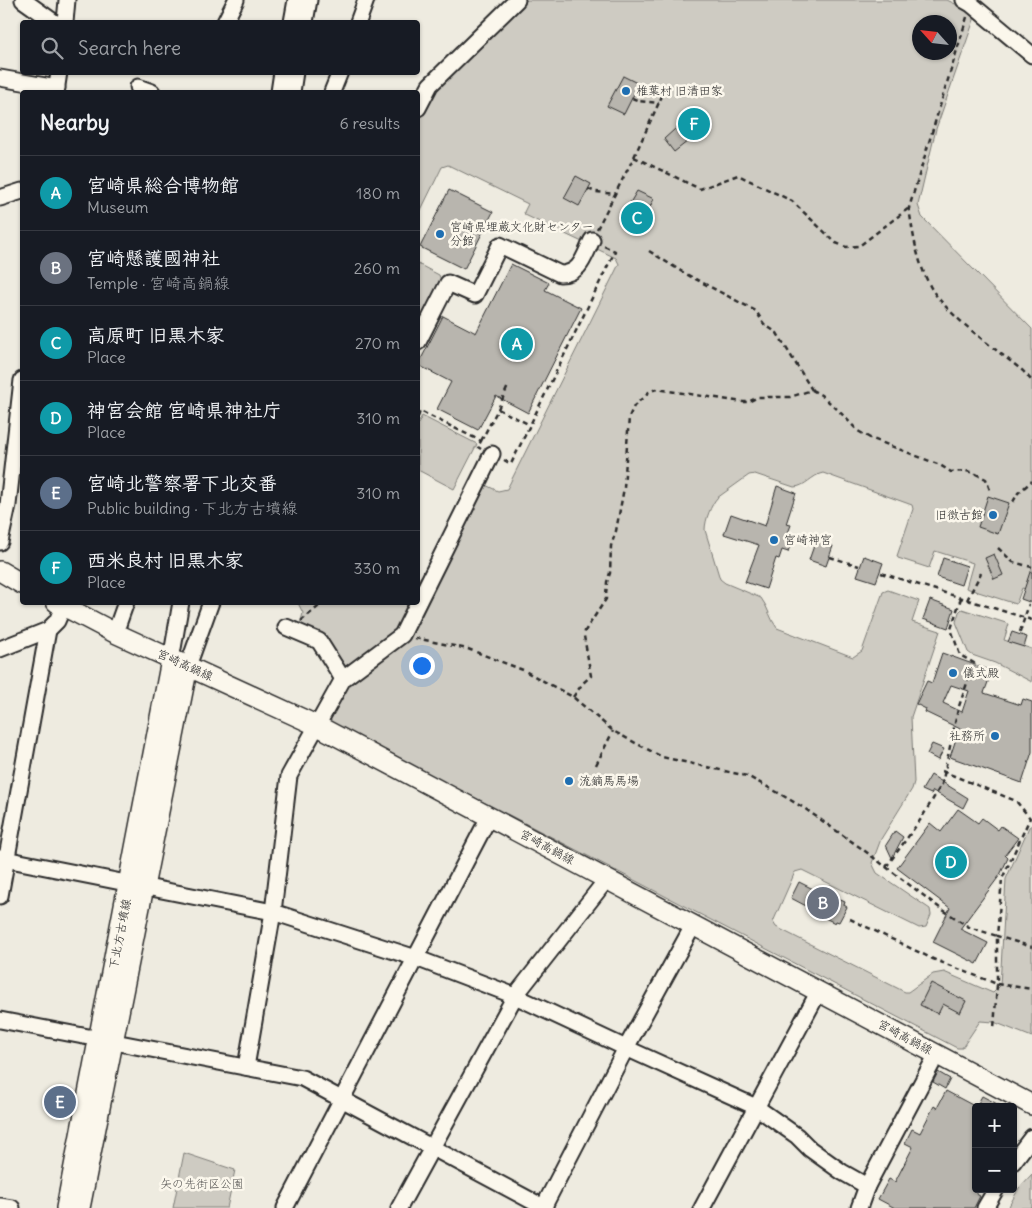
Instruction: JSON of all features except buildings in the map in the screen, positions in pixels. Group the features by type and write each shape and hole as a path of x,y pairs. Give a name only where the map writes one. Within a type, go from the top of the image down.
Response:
{"main road":[{"path":"0,571 20,583"},
{"name":"宮崎高鍋線","path":"61,605 114,633 318,726 1032,1105"},
{"name":"下北方古墳線","path":"66,1208 106,1040 180,663"},
{"name":"下北方古墳線","path":"80,1208 106,1040"}],"street":[{"path":"23,0 51,20"},
{"path":"65,20 67,0"},
{"path":"227,20 236,0"},
{"path":"292,20 296,0"},
{"path":"305,20 309,0"},
{"path":"359,20 366,0"},
{"path":"420,104 430,85 517,0"},
{"path":"969,1 1032,55"},
{"path":"279,90 282,75"},
{"path":"292,90 295,75"},
{"path":"333,90 339,75"},
{"path":"0,78 57,84"},
{"path":"138,87 146,90"},
{"path":"0,198 20,192"},
{"path":"420,338 448,283 475,296 500,245 560,274 569,274 578,268 592,240"},
{"path":"0,542 8,505 16,484 20,415"},
{"path":"420,592 432,563 458,512 492,454"},
{"path":"0,649 48,630 57,621 59,605"},
{"path":"114,633 125,605"},
{"path":"180,663 181,605"},
{"path":"180,663 199,605"},
{"path":"180,663 209,605"},
{"path":"246,1067 273,912 289,776 343,679 402,635 414,605"},
{"path":"288,628 318,642 343,679"},
{"path":"0,896 3,858 48,630"},
{"path":"285,1208 489,817"},
{"path":"3,858 273,912 416,958 515,996 756,1107 797,1136 810,1149 842,1172 868,1186"},
{"path":"399,1208 515,996 607,879"},
{"path":"0,1020 302,1078 544,1208 626,1048 694,924"},
{"path":"702,1208 819,991"},
{"path":"859,1208 868,1186 937,1054"},
{"path":"1017,1157 1032,1137"},
{"path":"985,1208 994,1193"},
{"path":"0,1206 12,1208"}],"path":[{"path":"969,1 909,208 914,239 920,264 931,288 953,314 1023,371 1032,381"},
{"path":"508,386 478,447 511,464 615,251 592,240 634,157 667,85"},
{"path":"632,98 659,103"},
{"path":"634,157 700,189 738,175 792,202 836,242 846,247 859,246 909,208"},
{"path":"588,189 596,192 616,194"},
{"path":"649,251 684,273 756,311 764,324 778,333 812,390 837,409 858,431 884,445 940,465 951,472 966,471 974,473 986,479 991,492"},
{"path":"573,697 583,683 591,676 584,636 585,631 606,599 611,546 616,531 624,488 629,417 634,406 649,392 656,389 743,402 748,402 758,396 790,396 812,390"},
{"path":"498,408 530,424"},
{"path":"420,411 481,441"},
{"path":"1013,502 1018,493 1032,481"},
{"path":"998,548 1013,562 1032,567"},
{"path":"830,556 859,566"},
{"path":"881,573 1032,620"},
{"path":"967,600 981,573"},
{"path":"886,867 921,819 942,784 943,771 958,709 974,663 960,655 951,628 961,598"},
{"path":"1020,632 1029,604"},
{"path":"288,628 320,605"},
{"path":"402,635 468,649 523,670 573,697 613,731 662,757 747,776 804,808 940,908 969,926 1032,947"},
{"path":"596,765 613,731"},
{"path":"943,771 1016,801 1031,818 1002,880 997,936 997,984 994,1028"},
{"path":"850,919 933,959 997,984 1032,989"}],"green space":[{"path":"527,0 947,0 976,14 936,129 918,205 922,217 1032,329 1032,591 1022,588 1016,604 966,588 973,563 935,551 929,568 898,558 897,556 913,509 912,505 823,473 802,485 794,487 755,474 749,475 717,498 709,513 705,530 720,579 725,583 761,598 777,628 853,657 862,651 883,592 888,590 919,601 912,622 940,631 911,717 914,782 912,789 881,839 872,863 877,873 930,909 931,915 926,927 919,928 802,870 795,872 773,922 776,927 905,992 908,992 933,974 944,972 993,993 1000,986 1006,879 1029,827 1032,825 1032,1037 994,1022 980,1021 962,1048 957,1048 324,721 336,679 300,625 303,613 299,605 420,605 420,578 470,482 477,481 498,491 507,489 619,264 616,258 525,215 524,212 528,204 448,165 442,167 420,212 420,116 433,91"},
{"path":"420,265 439,275 441,280 420,323"},
{"path":"422,416 477,444 454,489 420,471 420,420"},
{"path":"962,609 1009,624 1004,640 1032,649 1032,682 968,652 956,622"},
{"name":"矢の先街区公園","path":"184,1153 235,1170 227,1208 173,1208"},
{"path":"1032,1174 1032,1208 1008,1208 1019,1188"}],"place":[{"name":"椎葉村 旧清田家","path":"626,91"},
{"name":"西米良村 旧黒木家","path":"694,124"},
{"name":"高原町 旧黒木家","path":"637,218"},
{"name":"宮崎県埋蔵文化財センター 分館","path":"440,234"},
{"name":"宮崎県総合博物館","path":"517,344"},
{"name":"旧徴古館","path":"993,515"},
{"name":"宮崎神宮","path":"774,540"},
{"name":"儀式殿","path":"953,673"},
{"name":"社務所","path":"995,736"},
{"name":"流鏑馬馬場","path":"569,781"},
{"name":"神宮会館 宮崎県神社庁","path":"951,862"},
{"name":"宮崎懸護國神社","path":"823,903"},
{"name":"宮崎北警察署下北交番","path":"60,1102"}]}
